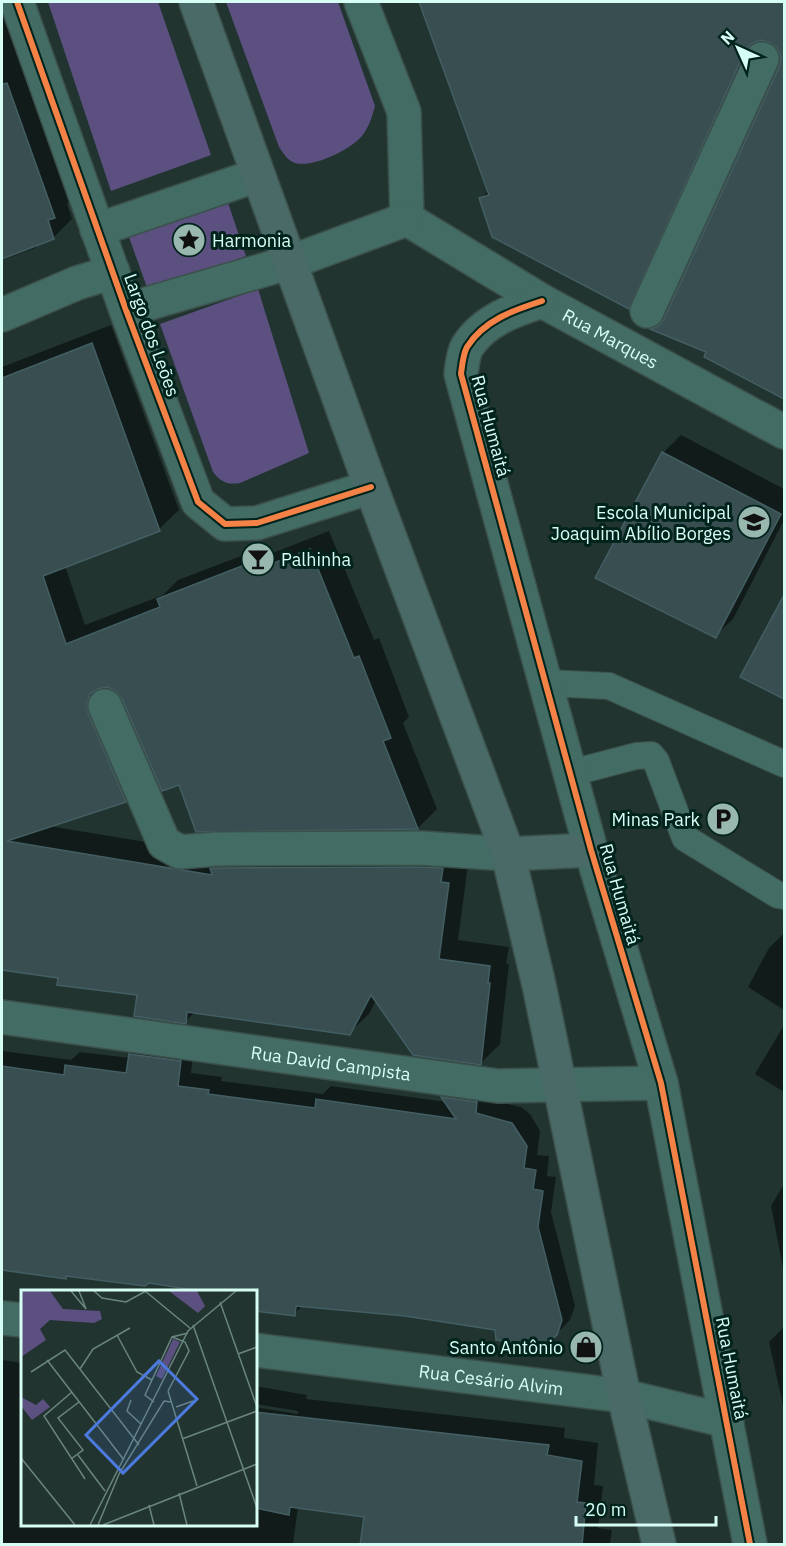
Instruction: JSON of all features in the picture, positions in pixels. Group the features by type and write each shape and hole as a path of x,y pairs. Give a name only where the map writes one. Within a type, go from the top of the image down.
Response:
{"main road":[{"path":"196,2 371,487 508,854 539,985 624,1396 659,1545"},
{"path":"508,854 591,850"}],"street":[{"name":"Largo dos Leões","path":"17,2 97,230 198,502 225,524 257,523 371,487"},
{"path":"361,2 404,112 407,219"},
{"path":"639,328 762,58"},
{"path":"97,230 258,175"},
{"name":"Largo dos Leões","path":"126,310 291,262 407,219"},
{"name":"Rua Marques","path":"407,219 542,301 639,328 784,432"},
{"path":"2,315 77,283 113,272"},
{"name":"Rua Humaitá","path":"542,301 503,314 485,327 466,348 461,374 591,850 661,1083 750,1545"},
{"path":"105,706 164,843 180,852 216,849 420,848 508,854"},
{"name":"Rua David Campista","path":"2,1017 498,1086 661,1083"},
{"path":"2,1318 21,1320"},
{"name":"Rua Cesário Alvim","path":"256,1350 624,1396 727,1421"}],"lane":[{"path":"546,682 609,686 784,764"},
{"path":"571,773 636,756 651,755 656,761 685,838 778,895 784,896"}],"shaded area":[{"path":"48,2 158,2 211,155 111,191"},
{"path":"226,2 338,2 375,106 362,136 349,147 331,157 311,163 295,163 288,158 279,147"},
{"path":"224,191 246,256 149,293 125,226"},
{"path":"258,289 309,453 240,483 231,484 213,472 160,324"}],"building":[{"path":"419,2 784,2 784,399 704,357 706,352 650,329 658,326 664,319 779,67 781,57 777,48 769,42 760,40 751,44 745,51 629,309 492,237 479,198 489,195"},
{"path":"7,83 55,218 48,220 54,239 2,259 2,84"},
{"path":"92,343 160,531 43,576 66,644 160,607 157,599 247,564 250,572 310,549 354,658 359,656 391,738 383,741 418,829 196,832 179,785 162,791 122,699 116,691 107,687 90,694 87,703 88,713 126,802 7,841 212,875 210,868 443,868 441,882 449,883 439,959 490,966 481,1065 413,1055 371,995 350,1035 187,1012 186,1024 134,1016 137,995 57,985 58,978 2,970 2,378"},
{"path":"662,452 781,514 716,638 595,578"},
{"path":"784,595 784,699 740,677"},
{"path":"129,1054 181,1061 178,1086 209,1090 208,1094 315,1108 316,1099 456,1119 441,1097 477,1102 476,1113 512,1123 527,1146 524,1168 536,1170 533,1189 543,1191 538,1227 562,1320 557,1335 545,1345 496,1340 495,1330 405,1316 296,1306 295,1316 256,1311 256,1290 194,1290 149,1283 145,1286 66,1276 66,1279 2,1270 2,1066 64,1075 65,1065 126,1073"},
{"path":"256,1412 549,1445 547,1455 582,1461 577,1502 586,1503 582,1545 360,1545 364,1517 290,1507 289,1515 256,1508"}],"cycle path":[{"path":"17,2 126,310 198,502 225,524 257,523 371,487"},
{"path":"542,301 510,312 482,330 467,347 461,374 591,850 661,1083 750,1544"}],"place":[{"name":"Harmonia","path":"189,240"},
{"name":"Escola Municipal Joaquim Abílio Borges","path":"754,522"},
{"name":"Palhinha","path":"258,559"},
{"name":"Minas Park","path":"723,819"},
{"name":"Santo Antônio","path":"586,1347"}]}
